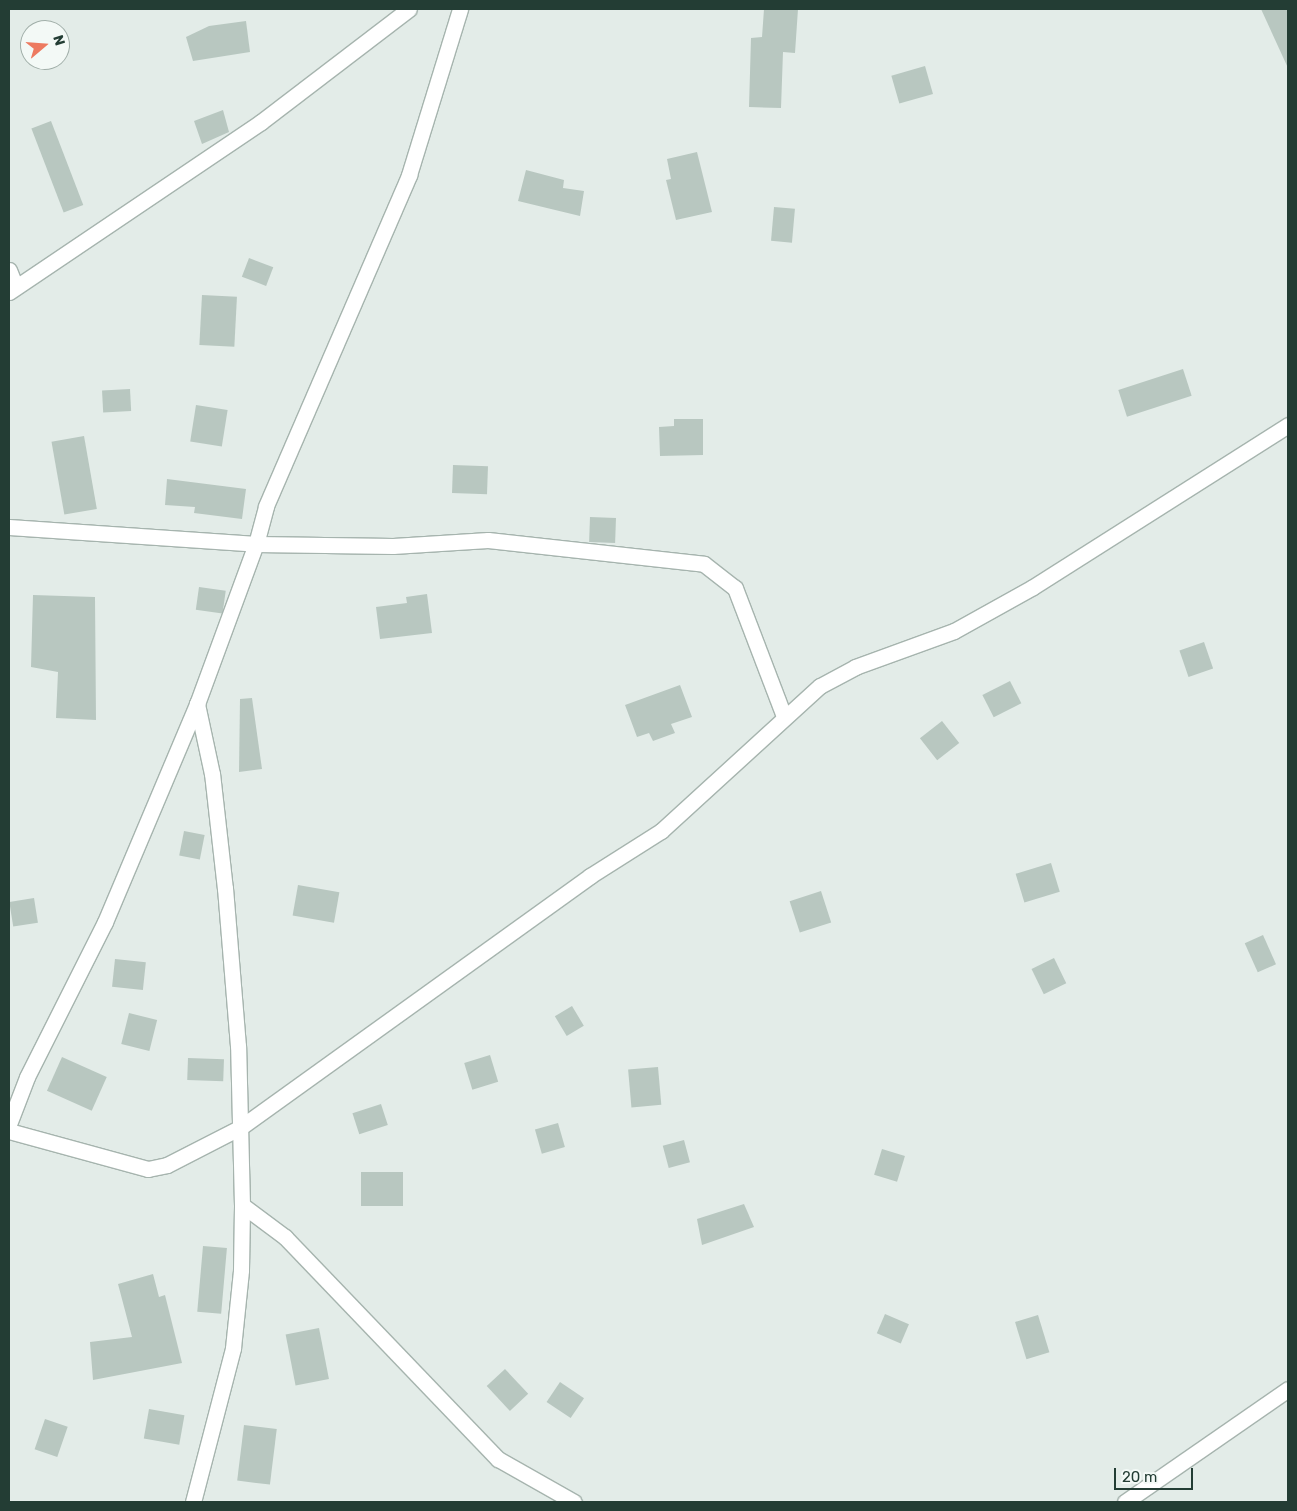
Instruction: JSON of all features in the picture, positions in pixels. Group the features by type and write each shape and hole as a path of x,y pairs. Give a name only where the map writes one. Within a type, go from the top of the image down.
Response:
{"street":[{"path":"9,270 12,290 261,122 409,9"},
{"path":"9,1124 27,1077 105,922 196,704 256,544 266,506 410,175 460,9"},
{"path":"9,1131 148,1169 167,1165 241,1127 590,876 661,831 784,716 820,686 855,667 954,631 1033,587 1108,536 1288,425"},
{"path":"9,527 256,544 393,546 488,540 704,564 736,588 784,716"},
{"path":"193,1502 233,1348 241,1270 242,1205 241,1127 225,889 212,774 196,704"},
{"path":"242,1205 285,1237 498,1459 574,1502"},
{"path":"1125,1502 1288,1389"}],"building":[{"path":"764,9 798,9 795,53 783,52 781,108 749,107 751,38 762,37"},
{"path":"1261,9 1288,9 1288,68"},
{"path":"246,21 250,52 193,61 186,37 209,26"},
{"path":"925,66 933,94 899,104 891,76"},
{"path":"223,110 229,132 202,144 194,121"},
{"path":"51,121 83,205 64,213 31,129"},
{"path":"697,152 712,212 676,220 666,180 671,179 667,159"},
{"path":"526,170 564,180 563,188 584,191 580,216 518,201"},
{"path":"774,207 795,209 792,243 771,241"},
{"path":"249,258 273,267 266,286 242,277"},
{"path":"202,295 237,297 234,347 199,345"},
{"path":"1183,369 1192,396 1127,417 1118,390"},
{"path":"130,389 131,411 103,412 102,390"},
{"path":"196,405 228,410 222,447 190,442"},
{"path":"674,419 703,419 703,455 660,456 659,427 674,426"},
{"path":"84,436 97,509 64,515 52,442"},
{"path":"453,465 488,466 487,494 452,493"},
{"path":"167,479 246,489 242,519 194,513 195,507 165,505"},
{"path":"590,517 616,518 615,543 589,542"},
{"path":"199,587 226,591 223,614 196,610"},
{"path":"427,594 432,633 380,639 376,607 407,603 406,597"},
{"path":"33,595 95,597 96,720 56,718 58,672 31,667"},
{"path":"1204,642 1213,668 1189,677 1179,650"},
{"path":"1010,681 1021,703 994,717 982,695"},
{"path":"680,685 692,717 671,724 675,733 653,741 649,733 637,737 625,705"},
{"path":"252,698 262,769 239,772 240,699"},
{"path":"942,721 959,743 937,760 920,738"},
{"path":"184,831 205,835 200,860 179,856"},
{"path":"1051,863 1060,892 1024,903 1016,874"},
{"path":"298,885 339,892 334,923 293,916"},
{"path":"821,891 831,922 800,933 790,901"},
{"path":"34,898 38,923 13,927 9,902"},
{"path":"1263,935 1276,964 1258,972 1245,943"},
{"path":"1054,958 1066,983 1044,994 1032,969"},
{"path":"115,959 146,962 143,990 112,987"},
{"path":"572,1006 584,1026 567,1036 555,1016"},
{"path":"129,1013 157,1020 149,1051 121,1044"},
{"path":"490,1055 498,1082 472,1090 464,1063"},
{"path":"62,1057 107,1077 92,1111 47,1091"},
{"path":"188,1058 224,1059 223,1081 187,1080"},
{"path":"658,1067 661,1105 631,1107 628,1070"},
{"path":"381,1104 388,1125 359,1134 352,1113"},
{"path":"558,1123 565,1147 542,1154 535,1130"},
{"path":"684,1140 690,1162 669,1168 663,1146"},
{"path":"882,1149 905,1156 897,1182 874,1175"},
{"path":"361,1172 403,1172 403,1206 361,1206"},
{"path":"744,1204 754,1227 702,1245 697,1219"},
{"path":"203,1246 227,1248 221,1314 197,1312"},
{"path":"153,1274 159,1297 165,1295 182,1363 93,1380 90,1342 132,1337 118,1284"},
{"path":"885,1314 909,1324 901,1343 877,1333"},
{"path":"1038,1315 1049,1352 1026,1359 1015,1322"},
{"path":"319,1328 329,1379 296,1386 286,1334"},
{"path":"505,1369 528,1394 510,1411 487,1386"},
{"path":"560,1382 584,1398 571,1418 547,1402"},
{"path":"149,1409 184,1415 179,1445 144,1439"},
{"path":"45,1419 68,1427 57,1457 35,1449"},
{"path":"244,1425 277,1429 270,1485 237,1481"}]}
